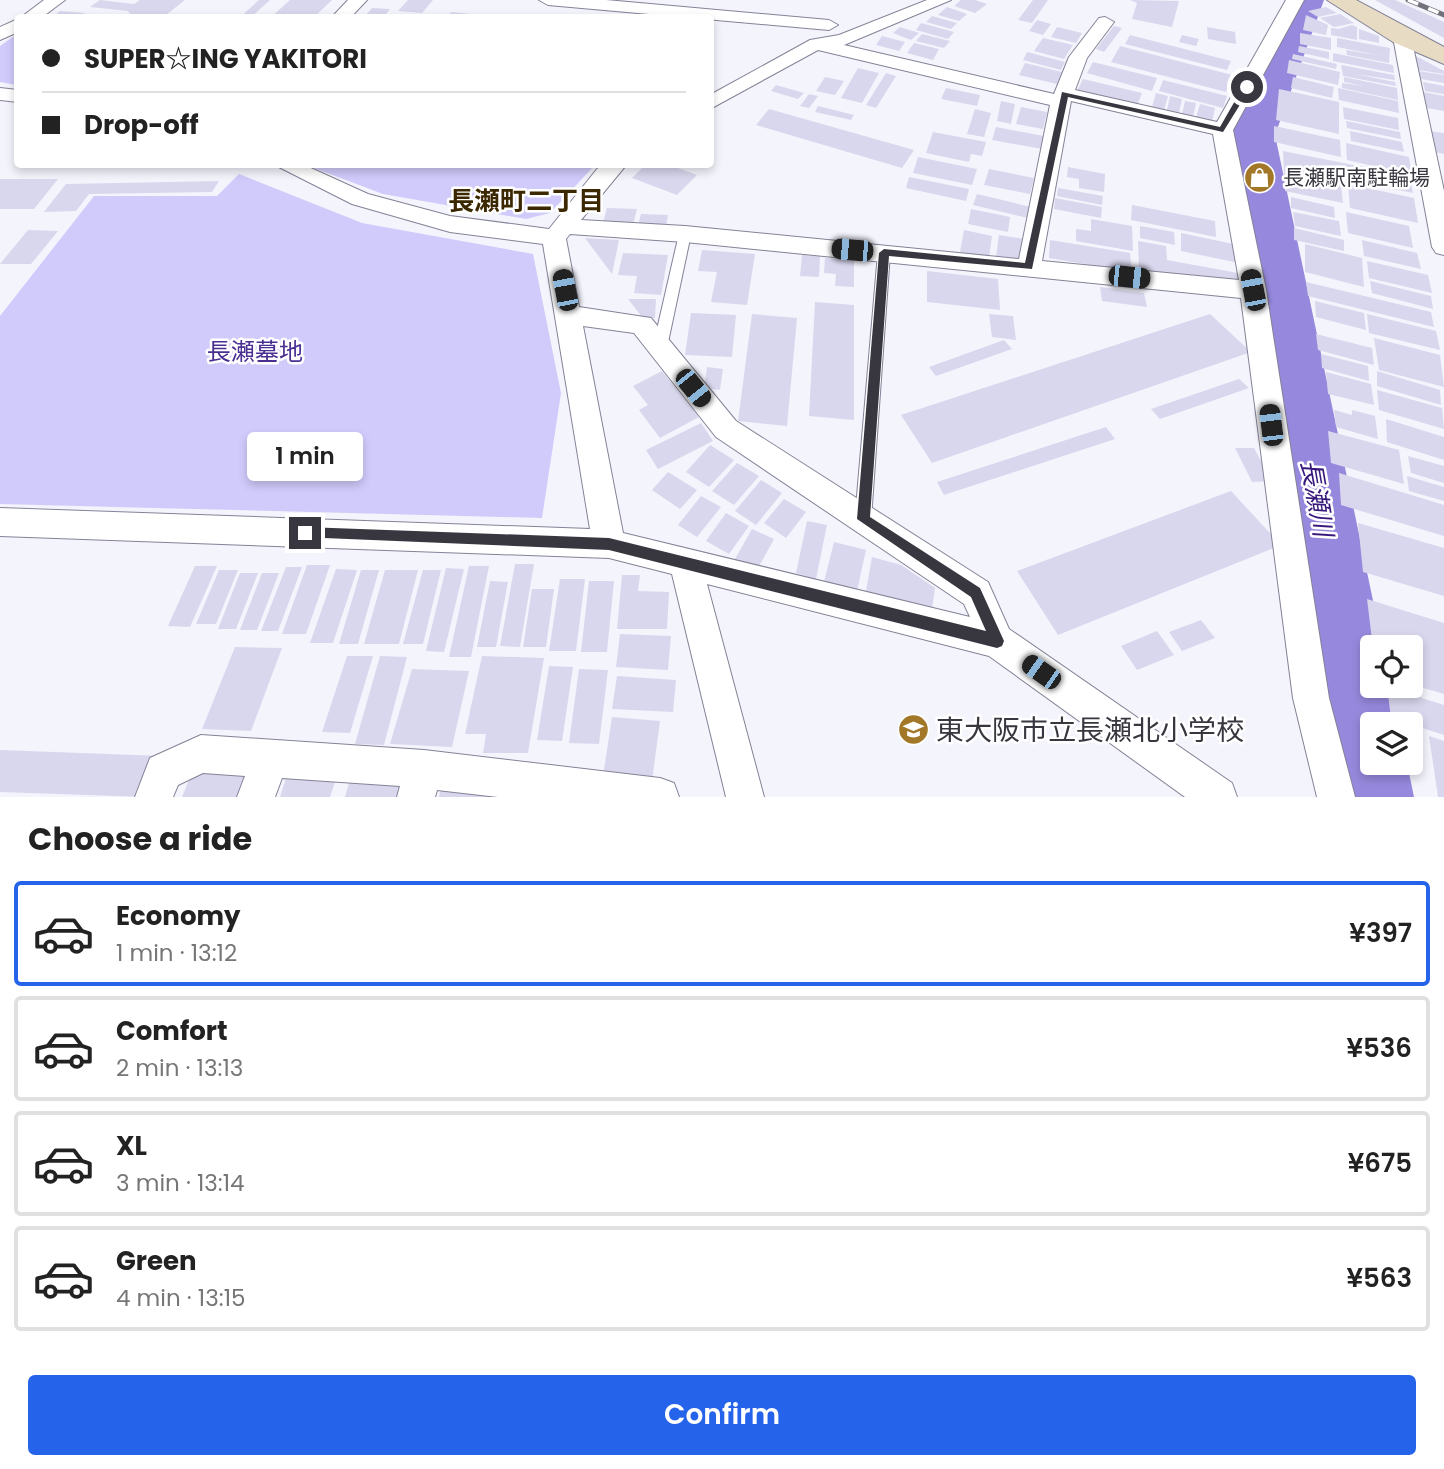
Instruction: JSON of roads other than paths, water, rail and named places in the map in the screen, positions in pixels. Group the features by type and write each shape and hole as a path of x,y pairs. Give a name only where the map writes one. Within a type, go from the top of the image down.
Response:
{"street":[{"path":"34,14 55,0"},
{"path":"343,14 358,0"},
{"path":"548,0 699,7 829,25"},
{"path":"714,101 816,44 843,40 942,0"},
{"path":"1295,0 1223,130 1253,290 1311,698 1336,797"},
{"path":"1339,0 1402,37 1444,56"},
{"path":"821,8 829,25 843,40"},
{"path":"1029,267 1063,98 1078,57 1105,22"},
{"path":"1402,37 1444,247"},
{"path":"816,44 1223,130"},
{"path":"292,168 360,199 450,224 559,232 685,234 1253,290"},
{"path":"609,544 570,316 559,232 612,168"},
{"path":"570,316 642,325 726,429 976,593 997,641"},
{"path":"0,522 609,544 997,641 1218,797"},
{"path":"685,563 745,797"},
{"path":"154,797 164,772 201,754 271,758 420,783 660,797"},
{"path":"256,797 271,758"}],"lane":[{"path":"660,346 685,234"},
{"path":"863,519 884,253"}],"waterway":[{"name":"長瀬川","path":"1305,0 1252,135 1370,797"}],"railway":[{"path":"1408,0 1444,15"}],"place":[{"name":"長瀬駅南駐輪場","path":"1260,178"},
{"name":"東大阪市立長瀬北小学校","path":"913,730"}],"district":[{"name":"長瀬町二丁目","path":"526,201"}],"park label":[{"name":"長瀬墓地","path":"255,352"}]}
